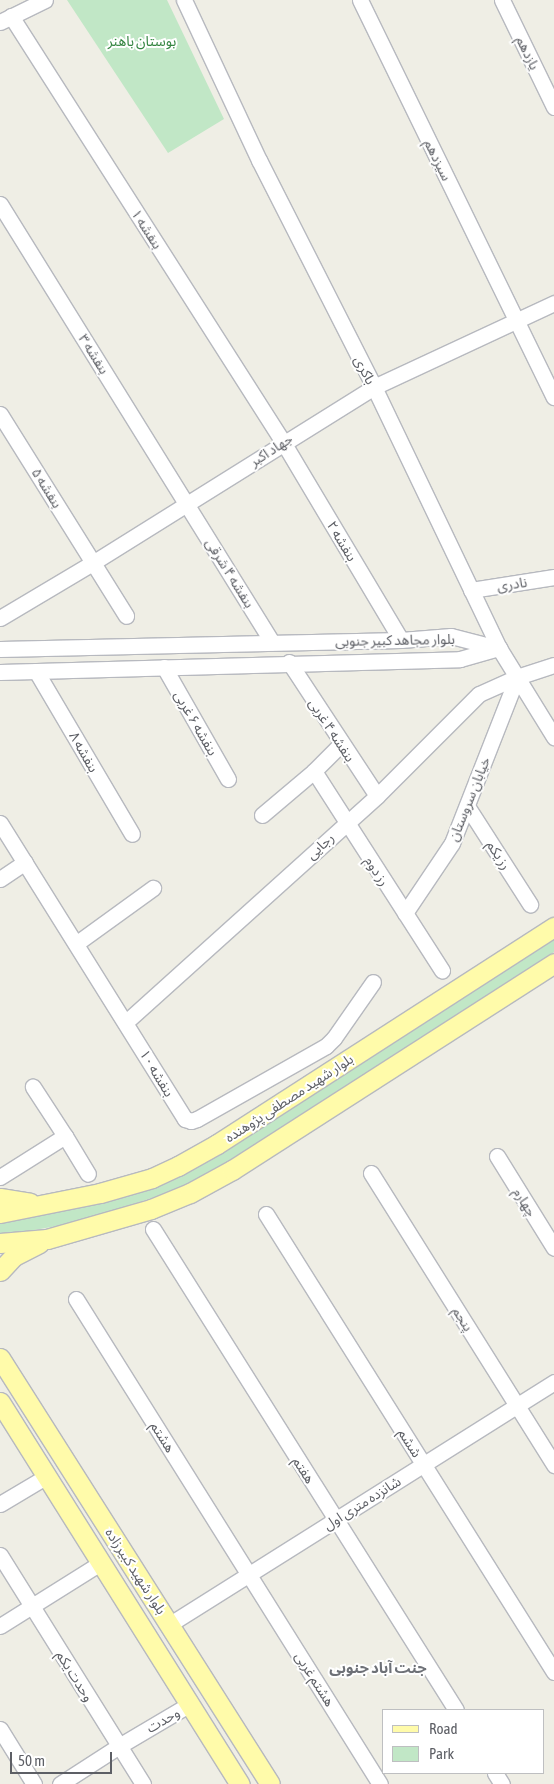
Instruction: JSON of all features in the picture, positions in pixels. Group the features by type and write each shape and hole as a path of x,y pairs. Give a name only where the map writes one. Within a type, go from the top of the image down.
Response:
{"main road":[{"name":"بلوار شهید مصطفی پژوهنده","path":"0,1213 48,1205 122,1188 178,1166 217,1144 554,927"},
{"name":"بلوار شهید مصطفی پژوهنده","path":"0,1243 47,1239 143,1212 190,1193 232,1170 554,963"},
{"path":"0,1198 48,1205"},
{"path":"0,1271 14,1256 47,1239"},
{"name":"بلوار شهید کبیرزاده","path":"0,1358 270,1784"},
{"name":"بلوار شهید کبیرزاده","path":"0,1402 240,1784"}],"street":[{"path":"6,19 45,0"},
{"name":"باکری","path":"184,0 259,160 374,387 499,648 554,737"},
{"name":"سیزدهم","path":"360,0 554,397"},
{"name":"یازدهم","path":"502,0 554,107"},
{"name":"بنفشه ۱","path":"6,19 283,442"},
{"name":"بنفشه ۳","path":"0,204 188,504"},
{"name":"جهاد اکبر","path":"1,614 94,562 283,442 374,387 554,303"},
{"name":"بنفشه ۵","path":"0,414 126,616"},
{"name":"بنفشه ۲","path":"283,442 401,640"},
{"name":"بنفشه ۴ شرقی","path":"188,504 272,642"},
{"name":"نادری","path":"471,590 554,578"},
{"name":"بلوار مجاهد کبیر جنوبی","path":"0,649 401,640 452,636 499,648"},
{"name":"بلوار مجاهد کبیر جنوبی","path":"0,672 289,662 460,659 499,648"},
{"name":"بنفشه ۴ غربی","path":"289,662 341,744 377,796"},
{"name":"رجایی","path":"126,1022 377,796 479,694 517,677 554,665"},
{"name":"بنفشه ۶ غربی","path":"164,667 228,779"},
{"name":"بنفشه ۸","path":"36,671 132,834"},
{"name":"خیابان سروستان","path":"405,914 452,843 517,677"},
{"path":"262,816 341,744"},
{"name":"رز دوم","path":"314,770 346,823 442,970"},
{"name":"رز یکم","path":"467,806 530,904"},
{"name":"بنفشه ۱۰","path":"0,823 77,943 185,1119 191,1121 326,1046 334,1038 373,982"},
{"path":"0,879 25,862"},
{"path":"77,943 153,888"},
{"path":"33,1087 88,1174"},
{"path":"0,1177 65,1136"},
{"name":"چهارم","path":"497,1156 554,1248"},
{"name":"پنجم","path":"371,1173 554,1465"},
{"name":"ششم","path":"266,1214 554,1672"},
{"name":"هفتم","path":"152,1229 455,1709"},
{"name":"هشتم","path":"76,1299 249,1574"},
{"name":"شانزده متری اول","path":"170,1624 554,1382"},
{"path":"0,1504 47,1476"},
{"name":"وحدت یکم","path":"0,1555 144,1784"},
{"path":"0,1626 102,1562"},
{"name":"هشتم غربی","path":"249,1574 380,1784"},
{"name":"وحدت","path":"60,1784 190,1704"},
{"path":"0,1729 34,1784"}],"green space":[{"name":"بوستان باهنر","path":"67,0 167,0 224,119 168,153"},
{"path":"554,938 554,952 218,1169 175,1190 125,1207 57,1226 0,1236 0,1219 20,1209 54,1212 130,1193 296,1105"}],"district":[{"name":"جنت‌ آباد جنوبی","path":"378,1668"}]}
